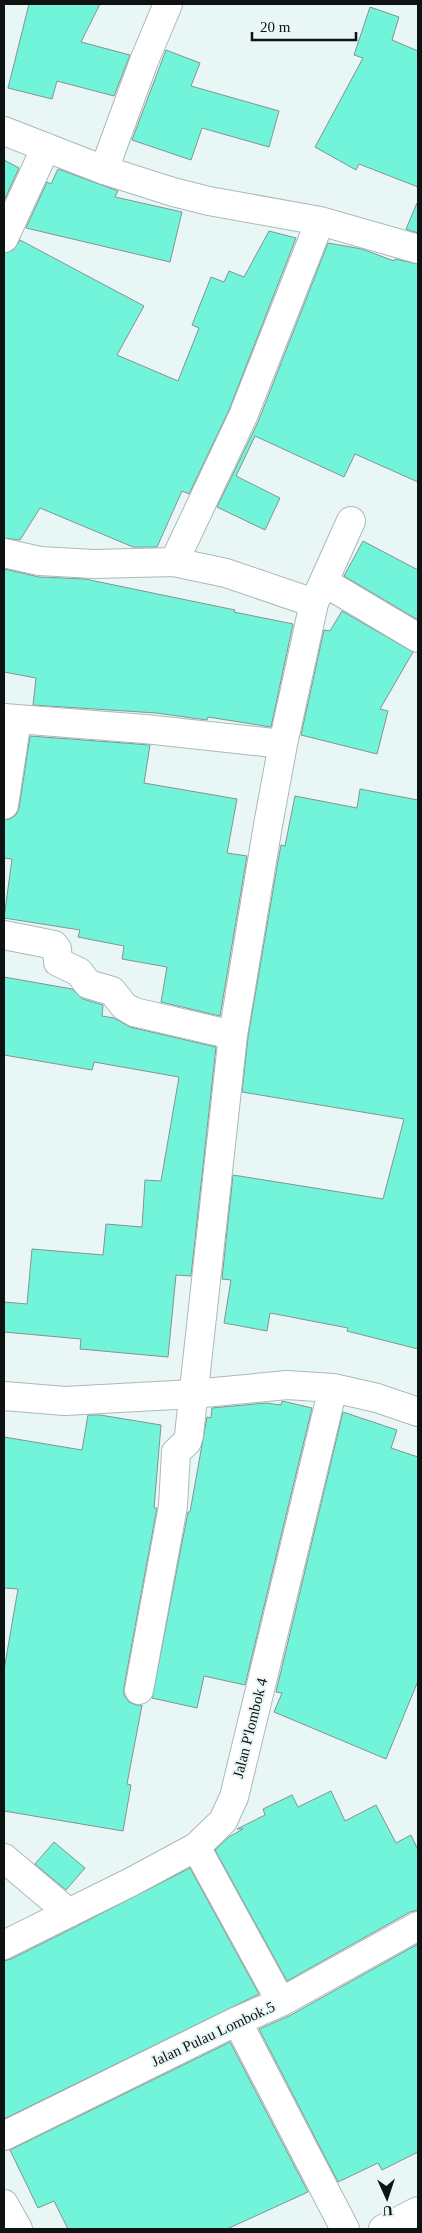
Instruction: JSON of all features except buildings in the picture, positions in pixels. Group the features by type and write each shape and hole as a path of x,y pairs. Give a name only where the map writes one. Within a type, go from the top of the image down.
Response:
{"street":[{"path":"104,170 144,60 168,4"},
{"path":"4,131 104,170 173,192 209,201 320,221 418,249"},
{"path":"4,238 46,148"},
{"path":"174,562 243,416 320,221"},
{"path":"139,1690 173,1506 176,1452 188,1440 233,1035 249,930 283,744 319,593 351,521"},
{"path":"4,553 40,561 76,563 174,562 319,593 418,638"},
{"path":"4,805 10,719 145,728 283,744"},
{"path":"4,935 54,945 57,949 58,962 79,972 88,984 112,991 124,1006 134,1012 233,1035"},
{"path":"4,1396 65,1401 193,1394 287,1385 333,1388 377,1398 418,1412"},
{"name":"Jalan P'lombok 4","path":"4,1945 196,1847 222,1821 234,1797 333,1388"},
{"path":"196,1847 281,2002"},
{"path":"4,1858 69,1912"},
{"name":"Jalan Pulau Lombok.5","path":"4,2136 237,2021 281,2002 418,1926"},
{"path":"237,2021 345,2229"},
{"path":"4,2204 18,2229"},
{"path":"383,2229 418,2211"}]}
